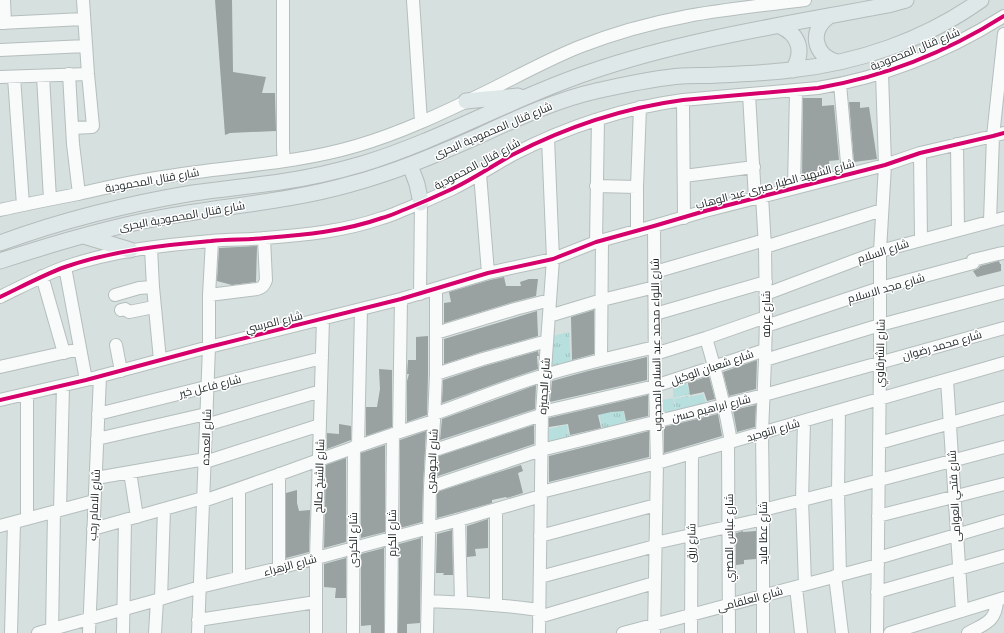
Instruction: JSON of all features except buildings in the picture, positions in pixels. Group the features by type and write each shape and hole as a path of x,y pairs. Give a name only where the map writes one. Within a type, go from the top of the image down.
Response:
{"main road":[{"name":"شارع قنال المحمودية البحرى","path":"0,242 70,220 131,205 193,193 301,178 362,164 413,146 529,95 589,72 650,53 713,39 888,5 906,0"},
{"name":"شارع قنال المحمودية البحرى","path":"0,261 121,226 158,218 317,193 380,176 450,149 561,101 591,92 653,79 793,70 837,62 864,55 916,37 952,19 981,0"},
{"path":"828,17 818,28 816,42 823,56 837,62"},
{"path":"780,26 786,28 796,38 799,58 793,70"},
{"path":"466,102 529,95"},
{"path":"410,165 417,184 421,203"},
{"path":"84,236 130,250"}],"street":[{"path":"4,0 2,23 84,19"},
{"path":"72,128 93,126 83,0"},
{"path":"283,0 284,161"},
{"path":"412,0 420,122"},
{"name":"شارع قنال المحمودية","path":"0,210 131,182 310,157 356,146 378,139 466,102 554,58 606,37 667,20 701,14 742,4 804,0"},
{"name":"شارع قنال المحمودية","path":"0,298 42,276 65,267 130,250 212,241 264,238 321,232 363,224 384,218 421,203 453,188 513,155 548,138 598,119 640,107 683,100 796,91 840,84 882,73 910,63 950,46 982,30 1004,16"},
{"path":"990,221 998,134 1004,34"},
{"path":"0,50 86,46"},
{"name":"شارع الشرقاوي","path":"877,633 880,251 885,164 882,73"},
{"path":"69,74 73,144 79,194"},
{"path":"0,77 88,74"},
{"path":"43,76 50,200"},
{"path":"14,77 23,205"},
{"path":"840,84 848,174"},
{"path":"794,188 796,91"},
{"name":"شارع عرفه","path":"749,94 754,168 765,244 766,321 762,433"},
{"path":"683,100 684,218"},
{"path":"637,231 640,107"},
{"path":"598,119 596,186 602,300 601,360"},
{"name":"شارع الشهيد الطيار صبرى عبد الوهاب","path":"553,259 599,241 885,164 920,153 998,134"},
{"name":"شارع الجميزه","path":"539,633 542,413 553,259 548,138"},
{"path":"957,144 958,230"},
{"path":"920,153 921,240"},
{"path":"684,176 754,168"},
{"path":"480,174 488,273"},
{"path":"596,186 637,187"},
{"path":"420,294 421,203"},
{"path":"654,272 765,244 882,210"},
{"name":"شارع السلام","path":"655,314 766,288 880,251 1004,218"},
{"name":"شارع اللواء محمد عبد السلام المحجوب","path":"654,226 657,463 654,629"},
{"path":"209,295 257,289 265,285 264,238"},
{"name":"شارع العمده","path":"198,633 212,241"},
{"path":"151,248 154,307 160,360"},
{"name":"شارع مجد الاسلام","path":"93,530 239,489 396,433 512,386 545,375 601,360 655,350 706,338 880,288 974,263 974,260 1004,253"},
{"name":"شارع المرسي","path":"0,400 63,386 209,347 361,310 488,273 553,259"},
{"path":"65,267 86,380"},
{"path":"42,276 64,353"},
{"path":"116,295 139,288 153,287"},
{"path":"549,316 602,300 655,287"},
{"name":"شارع الجوهرى","path":"427,633 430,487 436,374 436,289"},
{"name":"شارع شعبان الوكيل","path":"432,451 542,413 655,386 715,367 880,326 1004,292"},
{"name":"شارع الكرم","path":"391,633 392,538 401,299"},
{"path":"436,333 550,300"},
{"path":"121,310 129,312 154,307"},
{"name":"شارع الكردى","path":"353,633 353,548 361,310"},
{"name":"شارع الشيخ صالح","path":"316,633 316,558 323,319"},
{"name":"شارع محمد رضوان","path":"764,395 1004,328"},
{"name":"شارع عباس المصري","path":"706,338 724,405 730,442 728,527 729,633"},
{"path":"436,374 547,341"},
{"path":"116,345 121,371"},
{"path":"0,367 80,349"},
{"name":"شارع فاعل خير","path":"98,414 322,358"},
{"name":"شارع التوحيد","path":"541,494 657,463 1004,363"},
{"name":"شارع الامام رجب","path":"89,633 100,376"},
{"name":"شارع فتحي العوامى","path":"947,380 962,611"},
{"path":"53,631 63,386"},
{"path":"97,439 206,419 322,392"},
{"path":"26,394 27,519"},
{"name":"شارع ابراهيم حسن","path":"430,487 541,450 764,395"},
{"path":"879,443 1004,408"},
{"path":"839,411 837,575 842,633"},
{"path":"801,633 800,585 804,421"},
{"path":"96,478 205,460 320,425"},
{"name":"شارع عطا فايد","path":"762,433 763,633"},
{"path":"540,577 691,535 728,527 802,500 1004,447"},
{"name":"شارع رزق","path":"691,633 692,453"},
{"path":"123,633 131,519 130,472"},
{"path":"279,474 280,568"},
{"path":"878,516 1004,484"},
{"path":"239,489 239,577"},
{"name":"شارع الزهراء","path":"38,633 53,631 200,587 280,568 459,520 541,494"},
{"path":"0,526 94,501"},
{"path":"540,536 656,505"},
{"path":"155,633 159,599 164,509"},
{"path":"496,509 496,605"},
{"path":"459,520 460,602"},
{"name":"شارع العلقامى","path":"623,633 654,629 691,615 837,575 956,535 1004,521"},
{"path":"11,633 14,523"},
{"path":"877,592 1004,556"},
{"path":"428,600 496,605 539,614 654,583"},
{"path":"890,633 1000,600"},
{"path":"968,633 991,620 1000,600"},
{"path":"198,620 316,602"}],"green space":[{"path":"569,332 571,365 547,369 552,336"},
{"path":"685,379 690,394 673,398 673,383"},
{"path":"703,394 707,407 678,415 674,399 688,396 691,404 689,397"},
{"path":"673,398 677,414 658,419 658,401"},
{"path":"623,410 627,427 603,434 599,413"},
{"path":"567,425 570,442 549,447 548,429"}],"cycle path":[{"path":"0,297 40,277 65,267 83,261 119,253 218,240 258,239 310,234 354,226 391,215 441,194 532,145 574,127 595,120 639,108 683,100 818,88 867,77 891,70 938,52 1004,16"},
{"path":"0,400 86,380 209,347 401,299 488,273 553,259 596,242 705,211 885,165 920,153 1004,133"}]}
